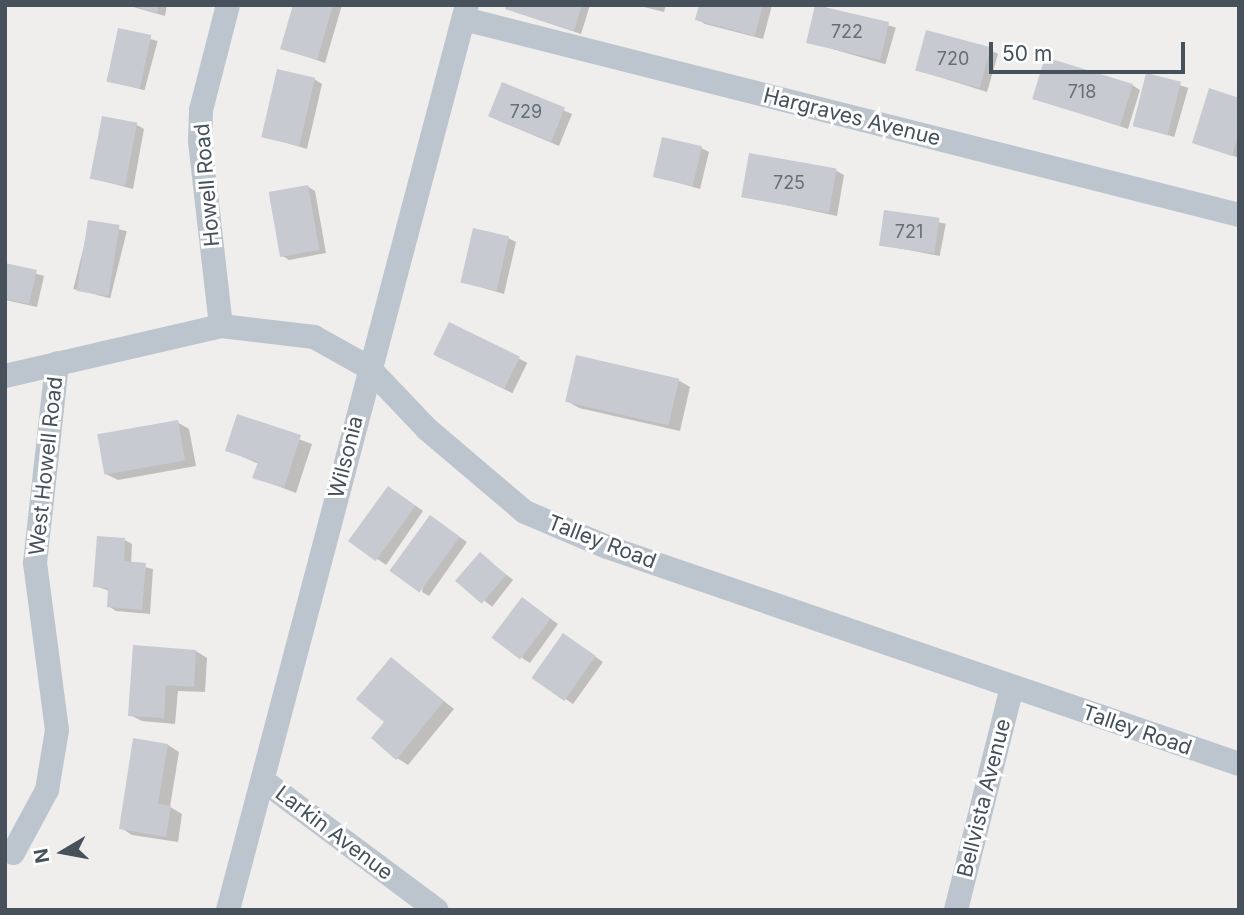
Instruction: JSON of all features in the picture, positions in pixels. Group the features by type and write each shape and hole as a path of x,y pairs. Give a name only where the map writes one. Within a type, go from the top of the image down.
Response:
{"street":[{"name":"Howell Road","path":"221,326 200,141 201,110 228,5"},
{"name":"Hargraves Avenue","path":"466,12 1239,215"},
{"name":"Wilsonia","path":"228,910 265,782 368,367 466,12"},
{"name":"Talley Road","path":"5,376 221,326 314,337 368,367 427,429 525,512 607,547 1239,764"},
{"name":"West Howell Road","path":"13,853 47,790 57,730 35,563 57,363"},
{"name":"Bellvista Avenue","path":"956,910 1012,687"},
{"name":"Larkin Avenue","path":"265,782 437,910"}],"building":[{"path":"129,5 159,5 157,13"},
{"path":"293,5 333,5 317,60 280,49"},
{"path":"506,5 582,5 574,31 505,9"},
{"path":"699,5 763,5 755,36 695,20"},
{"path":"815,5 889,22 880,60 806,43"},
{"path":"118,28 151,35 140,89 107,82"},
{"path":"926,30 991,47 980,88 915,71"},
{"path":"1045,57 1133,84 1120,126 1032,99"},
{"path":"277,69 315,78 299,146 261,137"},
{"path":"1146,73 1181,82 1168,135 1133,126"},
{"path":"502,82 565,107 551,142 488,116"},
{"path":"1209,88 1239,98 1239,133 1232,156 1192,143"},
{"path":"102,116 137,123 125,186 90,179"},
{"path":"662,137 702,146 693,186 653,177"},
{"path":"749,153 837,168 829,213 741,197"},
{"path":"308,185 319,250 280,257 269,192"},
{"path":"884,210 939,218 934,253 879,246"},
{"path":"88,220 120,225 108,296 77,291"},
{"path":"473,228 509,236 496,291 460,283"},
{"path":"5,263 37,270 29,304 5,299"},
{"path":"449,322 520,357 504,389 433,354"},
{"path":"576,355 679,379 668,426 565,402"},
{"path":"237,414 301,435 284,488 252,478 258,462 225,451"},
{"path":"178,420 185,460 104,475 97,434"},
{"path":"388,486 416,506 376,561 348,541"},
{"path":"430,515 460,537 419,593 389,571"},
{"path":"97,536 125,538 124,561 146,563 142,610 107,607 108,588 93,587"},
{"path":"480,552 506,575 481,604 455,581"},
{"path":"522,597 551,619 520,659 491,638"},
{"path":"563,633 596,656 564,701 531,678"},
{"path":"133,645 196,650 194,687 166,685 164,718 128,716"},
{"path":"391,657 444,701 396,760 371,738 384,722 356,699"},
{"path":"133,738 168,744 158,804 171,806 166,837 119,829"}]}
